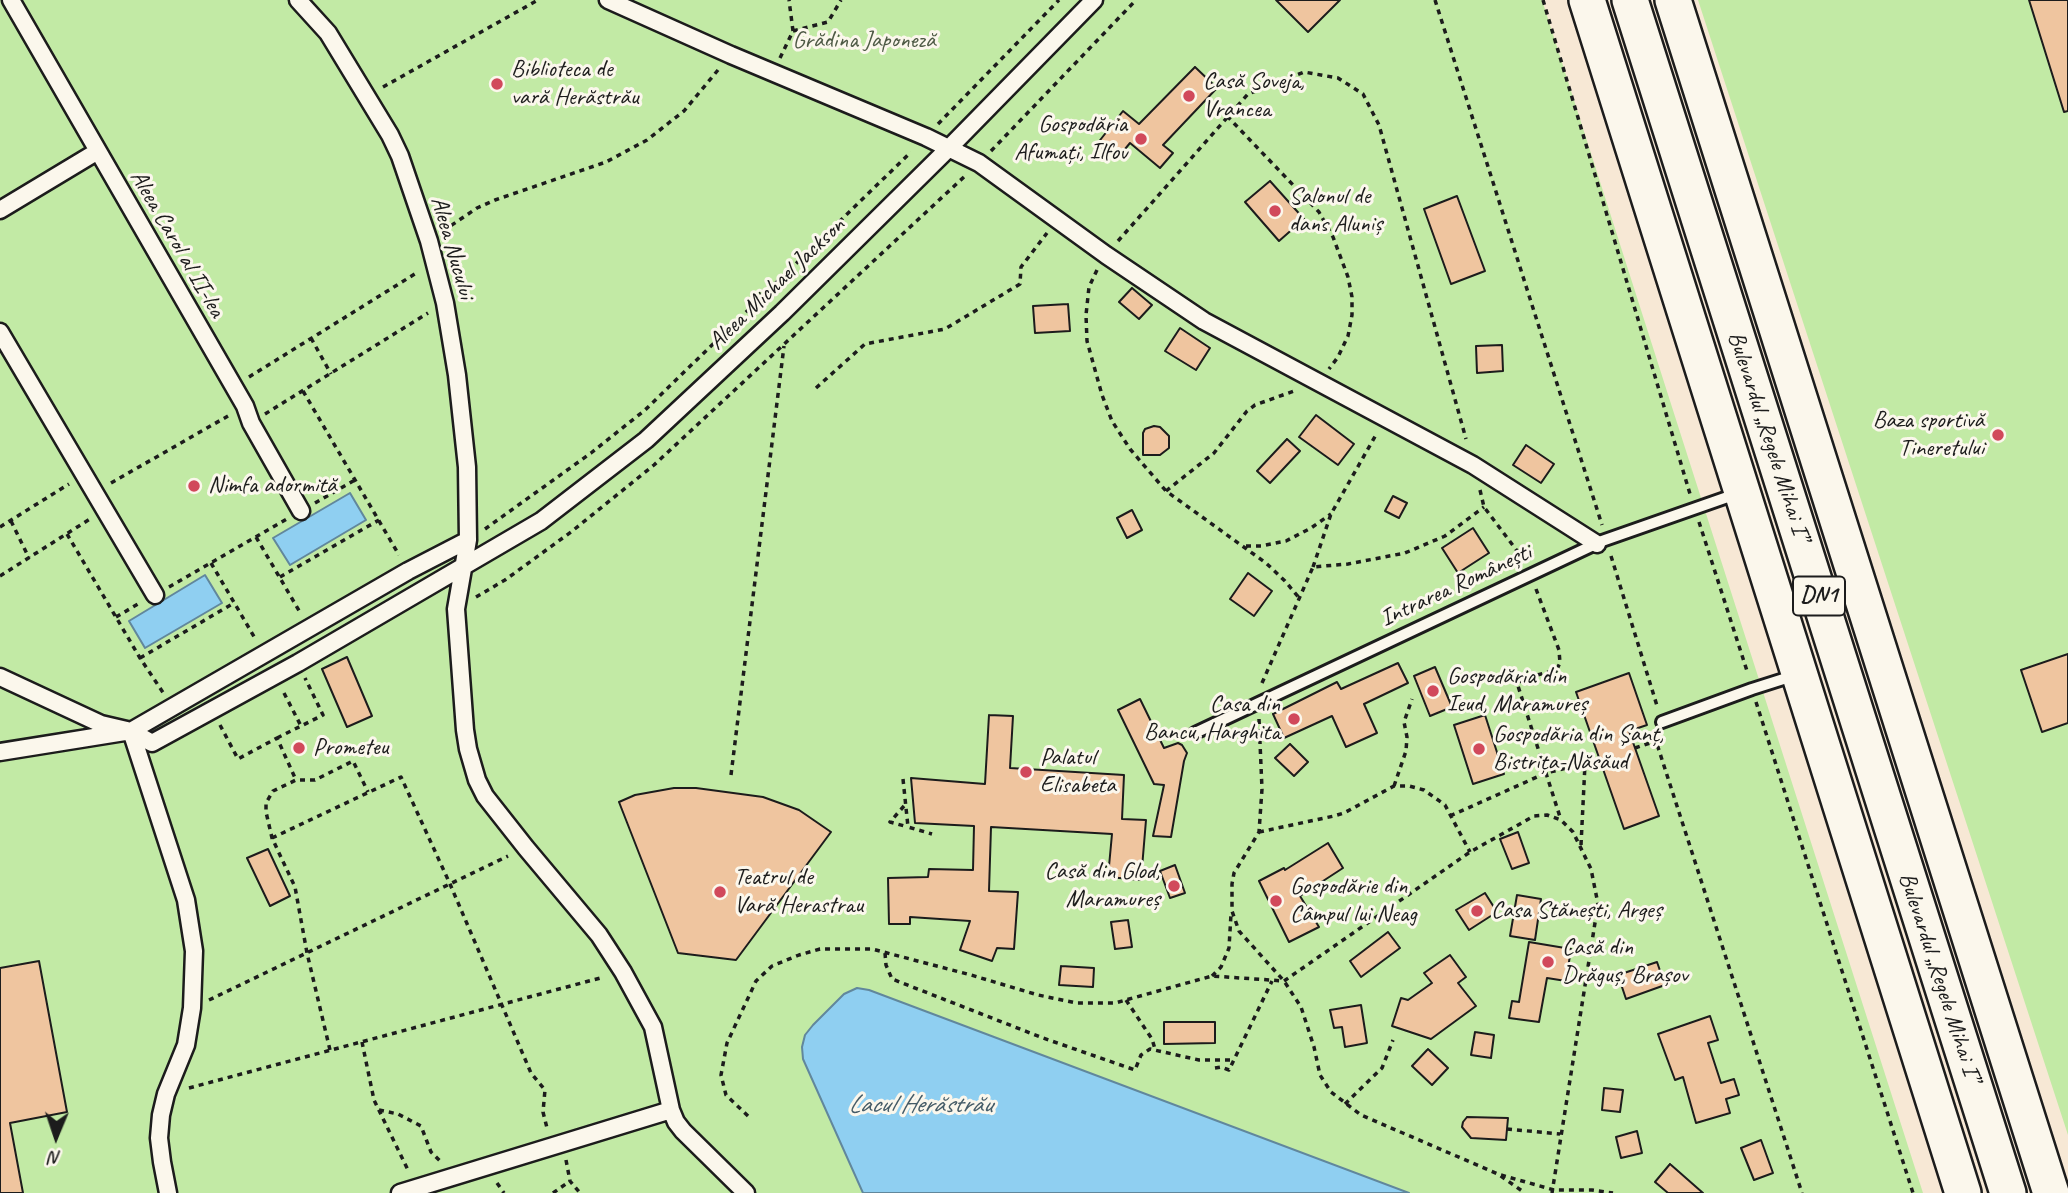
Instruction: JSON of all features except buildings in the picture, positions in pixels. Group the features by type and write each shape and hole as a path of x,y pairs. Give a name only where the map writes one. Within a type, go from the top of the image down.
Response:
{"main road":[{"name":"Bulevardul „Regele Mihai I”","path":"1587,0 1963,1193"},
{"name":"Bulevardul „Regele Mihai I”","path":"1629,0 2008,1193"},
{"name":"Bulevardul „Regele Mihai I”","path":"1673,0 2051,1193"}],"street":[{"name":"Aleea Nucului","path":"298,0 328,33 390,135 400,156 429,241 445,303 457,375 467,467 468,540 456,609 468,749 477,780 485,796 598,935 623,972 653,1027 671,1110"},
{"path":"608,0 926,137 979,163 1056,220 1204,320 1473,465 1602,542"},
{"name":"Aleea Michael Jackson","path":"131,731 152,743 298,663 541,521 646,440 782,313 1094,0"},
{"name":"Aleea Carol al II-lea","path":"8,4 98,151 245,406 251,422 301,511"},
{"path":"0,210 98,151"},
{"path":"0,332 155,595"},
{"path":"0,751 131,731 408,571 468,540"},
{"path":"0,677 101,724 131,731"},
{"path":"131,731 186,900 194,951 192,1007 186,1045 166,1094 161,1115 159,1138 168,1193"},
{"path":"400,1193 671,1110 683,1131 746,1193"}],"lane":[{"name":"Intrarea Românești","path":"1195,733 1602,542 1742,492"},
{"path":"1662,722 1798,674"}],"path":[{"path":"366,97 538,0"},
{"path":"773,73 793,31 789,0"},
{"path":"793,31 828,22 841,0"},
{"name":"Aleea Michael Jackson","path":"468,540 591,453 645,410 926,137 1059,0"},
{"path":"1435,0 1602,542 1662,722 1656,741 1802,1193"},
{"path":"1543,0 1695,508 1913,1193"},
{"path":"429,241 477,208 606,162 647,140 684,111 731,55"},
{"path":"1166,491 1214,453 1247,411 1255,405 1318,382 1338,357 1348,336 1352,306 1348,277 1333,237 1319,212 1227,116"},
{"path":"816,388 865,344 944,329 1020,284 1021,267 1056,220"},
{"path":"233,387 434,261"},
{"path":"251,422 445,303"},
{"path":"311,338 331,374"},
{"path":"731,775 784,344"},
{"path":"303,391 408,571"},
{"path":"96,492 245,406"},
{"path":"1212,976 1221,967 1229,948 1234,873 1259,832 1262,789 1261,723 1252,704 1313,566 1331,514 1385,419"},
{"path":"0,527 86,474"},
{"path":"116,617 355,480"},
{"path":"1313,566 1348,564 1405,553 1445,536 1484,507"},
{"path":"0,576 106,509"},
{"path":"1244,546 1286,541 1331,514"},
{"path":"280,577 379,520"},
{"path":"11,521 29,558"},
{"path":"66,534 140,658 173,707"},
{"path":"256,537 310,628"},
{"path":"211,563 264,654"},
{"path":"140,658 234,603"},
{"path":"212,710 237,759 323,715 298,663"},
{"path":"275,675 301,726"},
{"path":"1394,786 1406,751 1404,722 1412,699"},
{"path":"277,738 296,780"},
{"path":"1635,748 1656,741"},
{"path":"1450,816 1546,774 1600,760"},
{"path":"330,1050 307,953 295,887 272,838 265,803 273,791 296,780 315,780 353,761 368,792"},
{"path":"1581,847 1585,764"},
{"path":"1546,774 1560,820"},
{"path":"272,838 401,776 531,1073 545,1090 543,1112 550,1138 565,1156 570,1181 580,1193"},
{"path":"903,779 908,827"},
{"path":"1259,832 1344,813 1394,786 1409,786 1424,790 1445,806 1470,852"},
{"path":"905,804 890,822 932,834"},
{"path":"748,1116 726,1095 721,1075 727,1043 756,981 772,966 799,955 820,949 862,949 886,953 1038,995 1077,1003 1115,1003 1212,976 1284,981 1470,852 1534,817 1547,815 1560,820 1573,832 1591,869 1598,904 1553,1191"},
{"path":"192,1007 526,848"},
{"path":"1231,911 1239,931 1284,981 1301,1007 1320,1075 1331,1093 1345,1104 1361,1115 1498,1174 1553,1191 1592,1189 1613,1193"},
{"path":"886,953 886,965 892,979 1055,1042 1135,1069 1141,1055 1150,1049 1199,1060 1233,1060"},
{"path":"166,1094 623,972"},
{"path":"1215,1068 1228,1070 1272,981"},
{"path":"1126,1000 1152,1039 1155,1050"},
{"path":"1345,1104 1382,1068 1393,1040"},
{"path":"362,1042 374,1100 416,1187"},
{"path":"378,1110 398,1114 421,1126 431,1152 454,1176"},
{"path":"1507,1129 1560,1134"},
{"path":"1498,1174 1525,1193"},
{"path":"553,1193 570,1181"}],"green space":[{"name":"Grădina Japoneză","path":"0,0 1542,0 1923,1193 1409,1193 869,990 857,988 803,1059 863,1193 0,1193"},
{"path":"1698,0 2068,0 2068,1135"}],"water":[{"path":"350,493 366,520 290,565 273,538"},
{"path":"205,575 222,603 145,648 129,621"},
{"name":"Lacul Herăstrău","path":"857,988 869,990 1409,1193 863,1193 803,1059 802,1047 805,1035 813,1025 844,994"}],"place":[{"name":"Biblioteca de vară Herăstrău","path":"497,84"},
{"name":"Casă Soveja, Vrancea","path":"1189,96"},
{"name":"Gospodăria Afumați, Ilfov","path":"1141,139"},
{"name":"Salonul de dans Aluniș","path":"1275,211"},
{"name":"Baza sportivă Tineretului","path":"1998,435"},
{"name":"Nimfa adormită","path":"194,486"},
{"name":"Gospodăria din Ieud, Maramureș","path":"1433,691"},
{"name":"Casa din Bancu, Harghita","path":"1294,719"},
{"name":"Prometeu","path":"299,748"},
{"name":"Gospodăria din Șanț, Bistrița-Năsăud","path":"1479,749"},
{"name":"Palatul Elisabeta","path":"1026,772"},
{"name":"Casă din Glod, Maramureș","path":"1174,886"},
{"name":"Teatrul de Vară Herastrau","path":"720,892"},
{"name":"Gospodărie din Câmpul lui Neag","path":"1276,901"},
{"name":"Casa Stănești, Argeș","path":"1477,911"},
{"name":"Casă din Drăguș, Brașov","path":"1548,962"}]}
